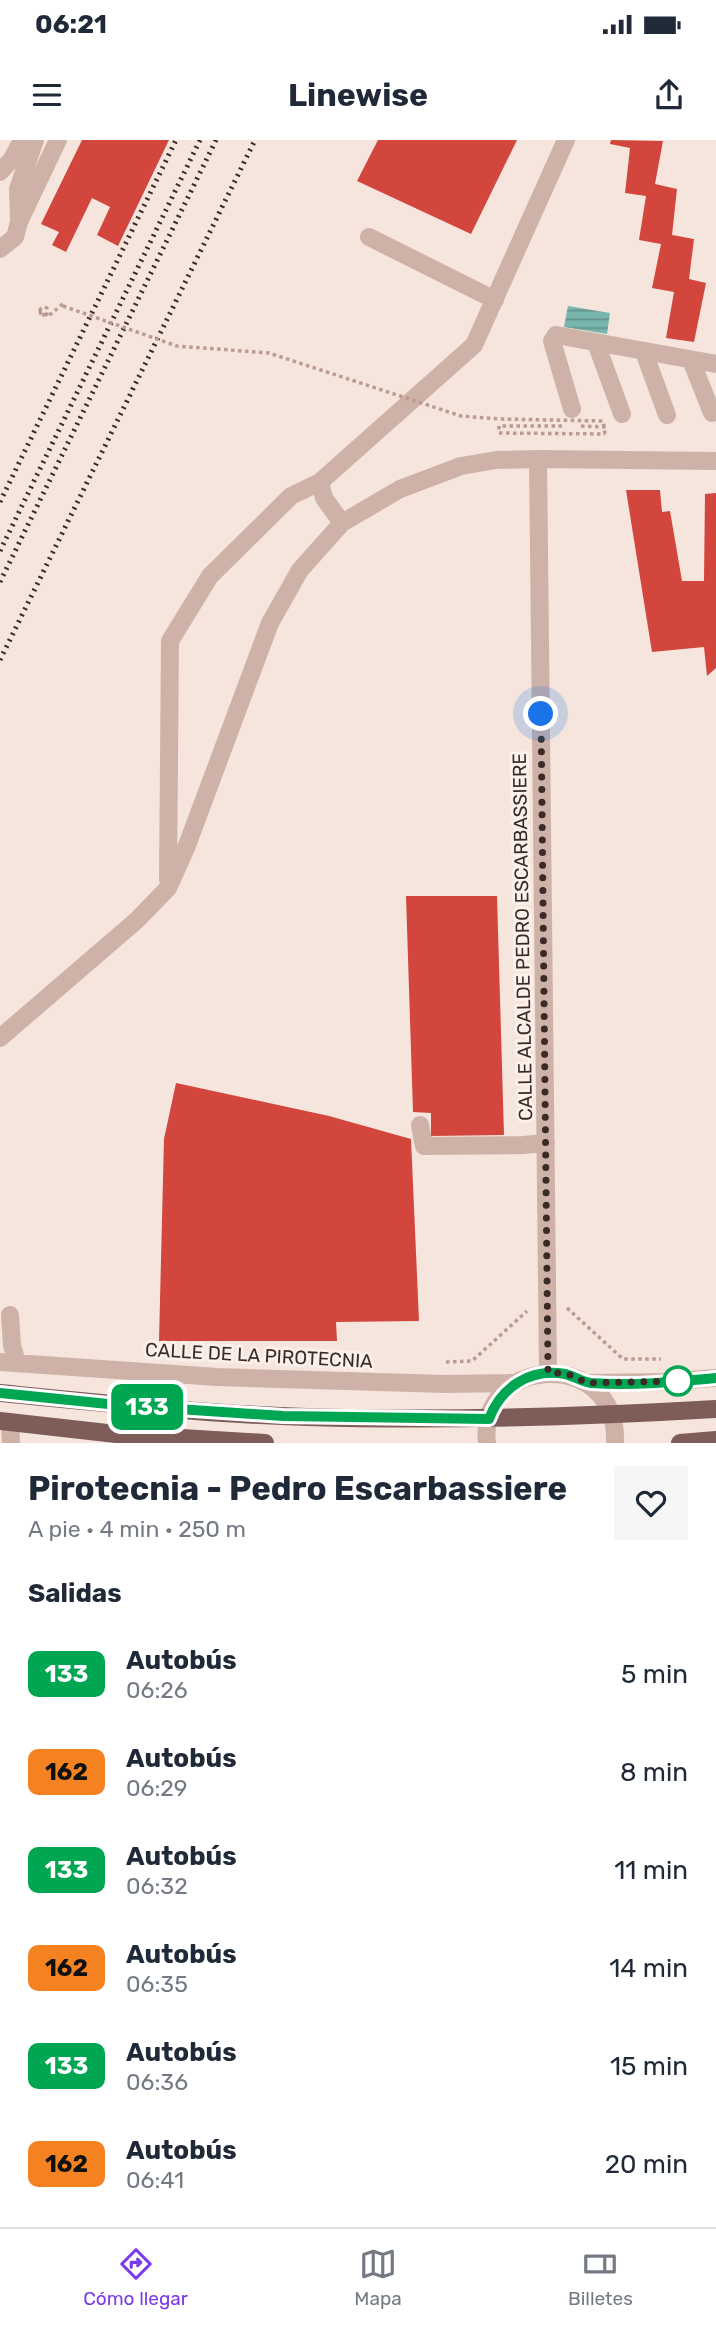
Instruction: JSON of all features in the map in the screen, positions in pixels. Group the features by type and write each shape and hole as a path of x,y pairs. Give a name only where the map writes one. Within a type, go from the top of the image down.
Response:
{"main road":[{"path":"0,1393 118,1405 280,1416 489,1419 716,1409"},
{"path":"5,1421 116,1438 265,1443"},
{"path":"680,1443 716,1440"}],"street":[{"path":"0,172 12,159 22,140"},
{"path":"19,222 18,189 35,140"},
{"path":"0,249 15,237 19,222 58,140"},
{"path":"168,888 170,641 210,576 291,496 320,482 474,345 566,140"},
{"path":"369,237 495,300"},
{"path":"572,409 552,341 556,335 716,364"},
{"path":"596,343 622,414"},
{"path":"644,352 667,415"},
{"path":"691,360 712,413"},
{"name":"CALLE ALCALDE PEDRO ESCARBASSIERE","path":"538,459 548,1372"},
{"path":"0,1038 137,920 168,888 186,848 270,624 300,570 342,523 400,489 427,477 496,460 716,461"},
{"path":"320,482 324,498 342,523"},
{"path":"420,1125 424,1146 546,1143"},
{"path":"8,1363 12,1345 10,1315"},
{"name":"CALLE DE LA PIROTECNIA","path":"8,1363 230,1378 445,1384 516,1383 531,1375 548,1372"},
{"path":"548,1372 568,1374 587,1383 601,1396 611,1412 616,1429 615,1443"},
{"path":"587,1383 716,1378"},
{"path":"487,1443 489,1419 499,1399 516,1383"},
{"path":"5,1421 11,1443"},
{"path":"116,1438 136,1443"}],"path":[{"path":"42,315 51,314 64,304 177,346 269,353 461,416 603,421 605,433 499,433 499,426 566,426 579,426 592,426 606,426 605,434 513,433 513,444"},
{"path":"446,1362 472,1362 527,1313 527,1303"},
{"path":"567,1307 623,1359 661,1359"}],"water":[{"path":"568,306 610,313 607,334 564,327"}],"building":[{"path":"82,140 169,140 118,246 97,235 110,207 92,198 66,252 52,245 59,232 41,224"},
{"path":"378,140 517,140 471,234 357,181"},
{"path":"611,140 663,141 655,184 677,189 672,235 694,239 689,279 706,283 694,342 666,338 674,292 652,288 661,244 639,240 646,196 625,193 630,148 610,144"},
{"path":"626,490 660,490 662,512 670,511 682,581 704,581 705,494 716,493 716,668 707,676 704,647 652,652"},
{"path":"406,896 497,896 504,1135 431,1136 431,1113 413,1112"},
{"path":"176,1083 329,1116 411,1139 419,1321 336,1322 337,1341 159,1341 164,1139"}],"railway":[{"path":"0,502 176,140"},
{"path":"0,551 200,140"},
{"path":"0,582 216,140"},
{"path":"0,660 255,140"}],"bus line":[{"name":"133","path":"0,1393 118,1405 283,1416 489,1419 506,1390 531,1375 548,1372 568,1374 587,1383 716,1378"}],"route":[{"path":"541,714 548,1372 568,1374 587,1383 678,1381"}]}
